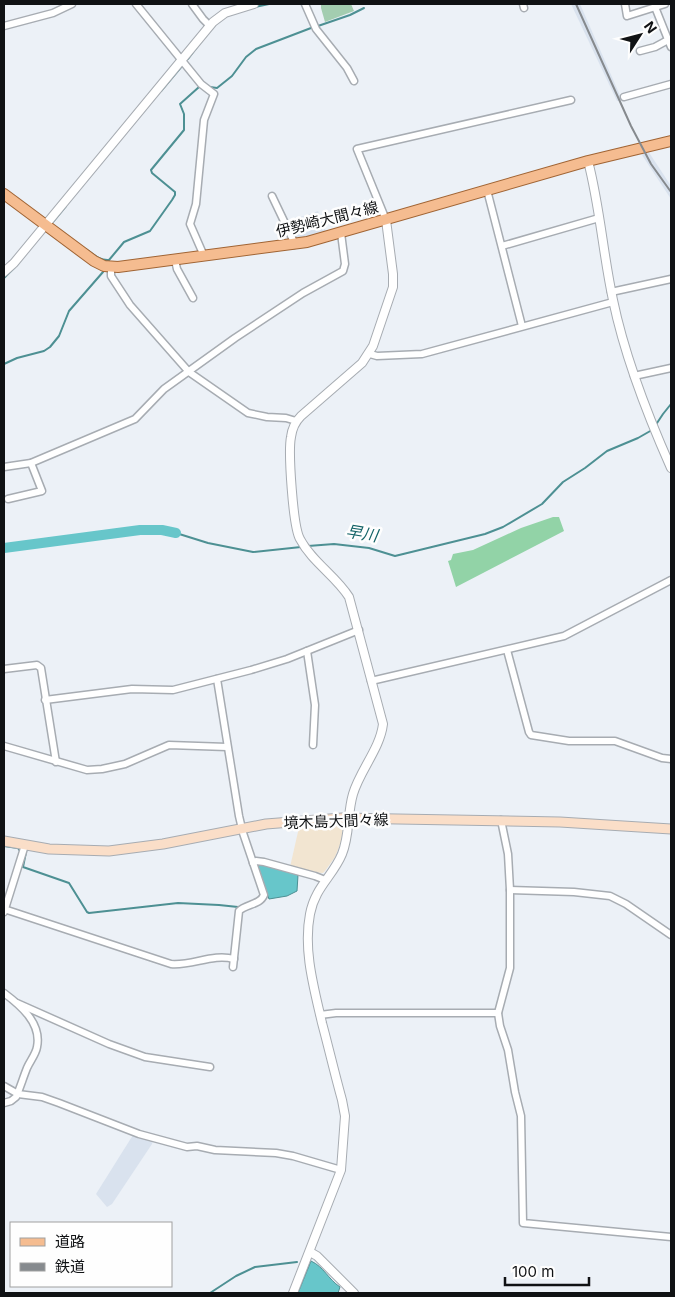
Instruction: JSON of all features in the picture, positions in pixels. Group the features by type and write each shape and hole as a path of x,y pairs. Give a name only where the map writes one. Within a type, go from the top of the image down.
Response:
{"main road":[{"name":"伊勢崎大間々線","path":"111,267 294,245 342,233 588,161 671,140"},
{"path":"4,194 94,261 111,267"},
{"name":"境木島大間々線","path":"4,842 57,849 108,850 163,844 242,828 307,820 349,818 560,822 671,829"}],"street":[{"path":"4,26 53,13 72,4"},
{"path":"136,4 201,84 214,94 204,120 196,204 190,224 204,256"},
{"path":"192,4 202,19 210,26"},
{"path":"4,272 14,263 218,17 232,7 254,4"},
{"path":"306,4 316,29 347,68 354,81"},
{"path":"625,4 627,16 665,4"},
{"path":"640,50 670,44 655,7"},
{"path":"624,97 671,84"},
{"path":"293,1293 341,1170 344,1116 342,1100 312,979 309,939 310,916 316,894 343,851 347,839 354,788 382,731 381,718 352,603 347,594 298,536 291,473 290,441 296,421 370,354 393,287 386,220 356,149 571,100"},
{"path":"588,161 596,191 613,302 634,376 671,468"},
{"path":"487,190 522,326"},
{"path":"272,196 294,245"},
{"path":"502,246 599,218"},
{"path":"4,467 31,463 135,419 158,394 235,338 303,293 343,272 345,264 342,233"},
{"path":"175,260 177,269 193,298"},
{"path":"111,267 110,276 130,305 189,372 248,413 296,421"},
{"path":"611,292 671,279"},
{"path":"370,354 377,356 422,354 613,302"},
{"path":"634,376 671,368"},
{"path":"8,499 42,491 31,463"},
{"path":"371,681 507,650 570,633 671,580"},
{"path":"45,700 132,688 173,690 251,670 307,651 358,630"},
{"path":"507,650 531,735 569,742 615,741 662,758 671,759"},
{"path":"307,651 315,705 313,745"},
{"path":"4,669 39,666 41,668 56,762"},
{"path":"217,679 242,828 264,896 260,901 239,911 233,967"},
{"path":"4,746 87,770 102,770 125,764 169,745 227,747"},
{"path":"501,820 508,854 510,974 498,1013 508,1050 521,1116 523,1223 671,1237"},
{"path":"25,845 4,910 171,964 183,964 221,957 234,959"},
{"path":"253,863 256,861 264,862 325,880"},
{"path":"510,890 574,892 610,896 626,904 671,934"},
{"path":"4,993 17,1003 34,1024 38,1040 37,1049 18,1094 14,1099 4,1104"},
{"path":"17,1003 109,1044 145,1056 210,1066"},
{"path":"320,1015 336,1013 498,1013"},
{"path":"4,1086 18,1094 42,1097 134,1133 187,1147 197,1146 215,1150 276,1153 341,1170"},
{"path":"310,1252 317,1256 354,1293"}],"shaded area":[{"path":"571,4 580,4 622,100 617,101"},
{"path":"648,151 671,186 671,199 640,152"},
{"path":"318,211 327,234 295,240 286,222"},
{"path":"339,822 343,827 341,842 335,857 323,873 290,867 300,823"},
{"path":"133,1135 153,1140 152,1144 112,1204 107,1207 96,1194"}],"green space":[{"path":"351,4 354,11 325,22 321,5"},
{"path":"553,517 559,517 564,531 456,587 448,561 451,560 453,554 473,550 521,528"}],"water":[{"path":"262,863 298,875 297,891 287,896 269,899 257,867"},
{"path":"311,1261 319,1266 340,1287 338,1293 298,1293"}],"waterway":[{"path":"255,7 269,4"},
{"path":"318,26 364,8"},
{"path":"210,87 217,88 232,76 246,57 256,49 311,28"},
{"path":"188,59 200,43"},
{"path":"161,91 182,66"},
{"path":"86,249 100,258 109,260 124,242 150,231 172,200 175,192 152,173 151,170 184,130 184,114 180,104 199,87"},
{"path":"52,223 66,206"},
{"path":"4,278 15,267"},
{"path":"4,364 17,358 44,351 50,347 59,336 69,311 103,272"},
{"name":"早川","path":"655,426 671,404"},
{"name":"早川","path":"308,546 334,544 369,548 395,556 485,534 503,527 542,504 563,482 607,451 652,430"},
{"name":"早川","path":"4,548 140,530 162,530 176,533"},
{"name":"早川","path":"176,533 208,543 253,552 301,547"},
{"path":"4,846 18,848 20,851"},
{"path":"26,852 23,867 69,883 89,913 178,903 238,907"},
{"path":"210,1293 236,1276 255,1267 297,1262"}],"railway":[{"path":"576,4 631,126 651,164 671,192"}]}
